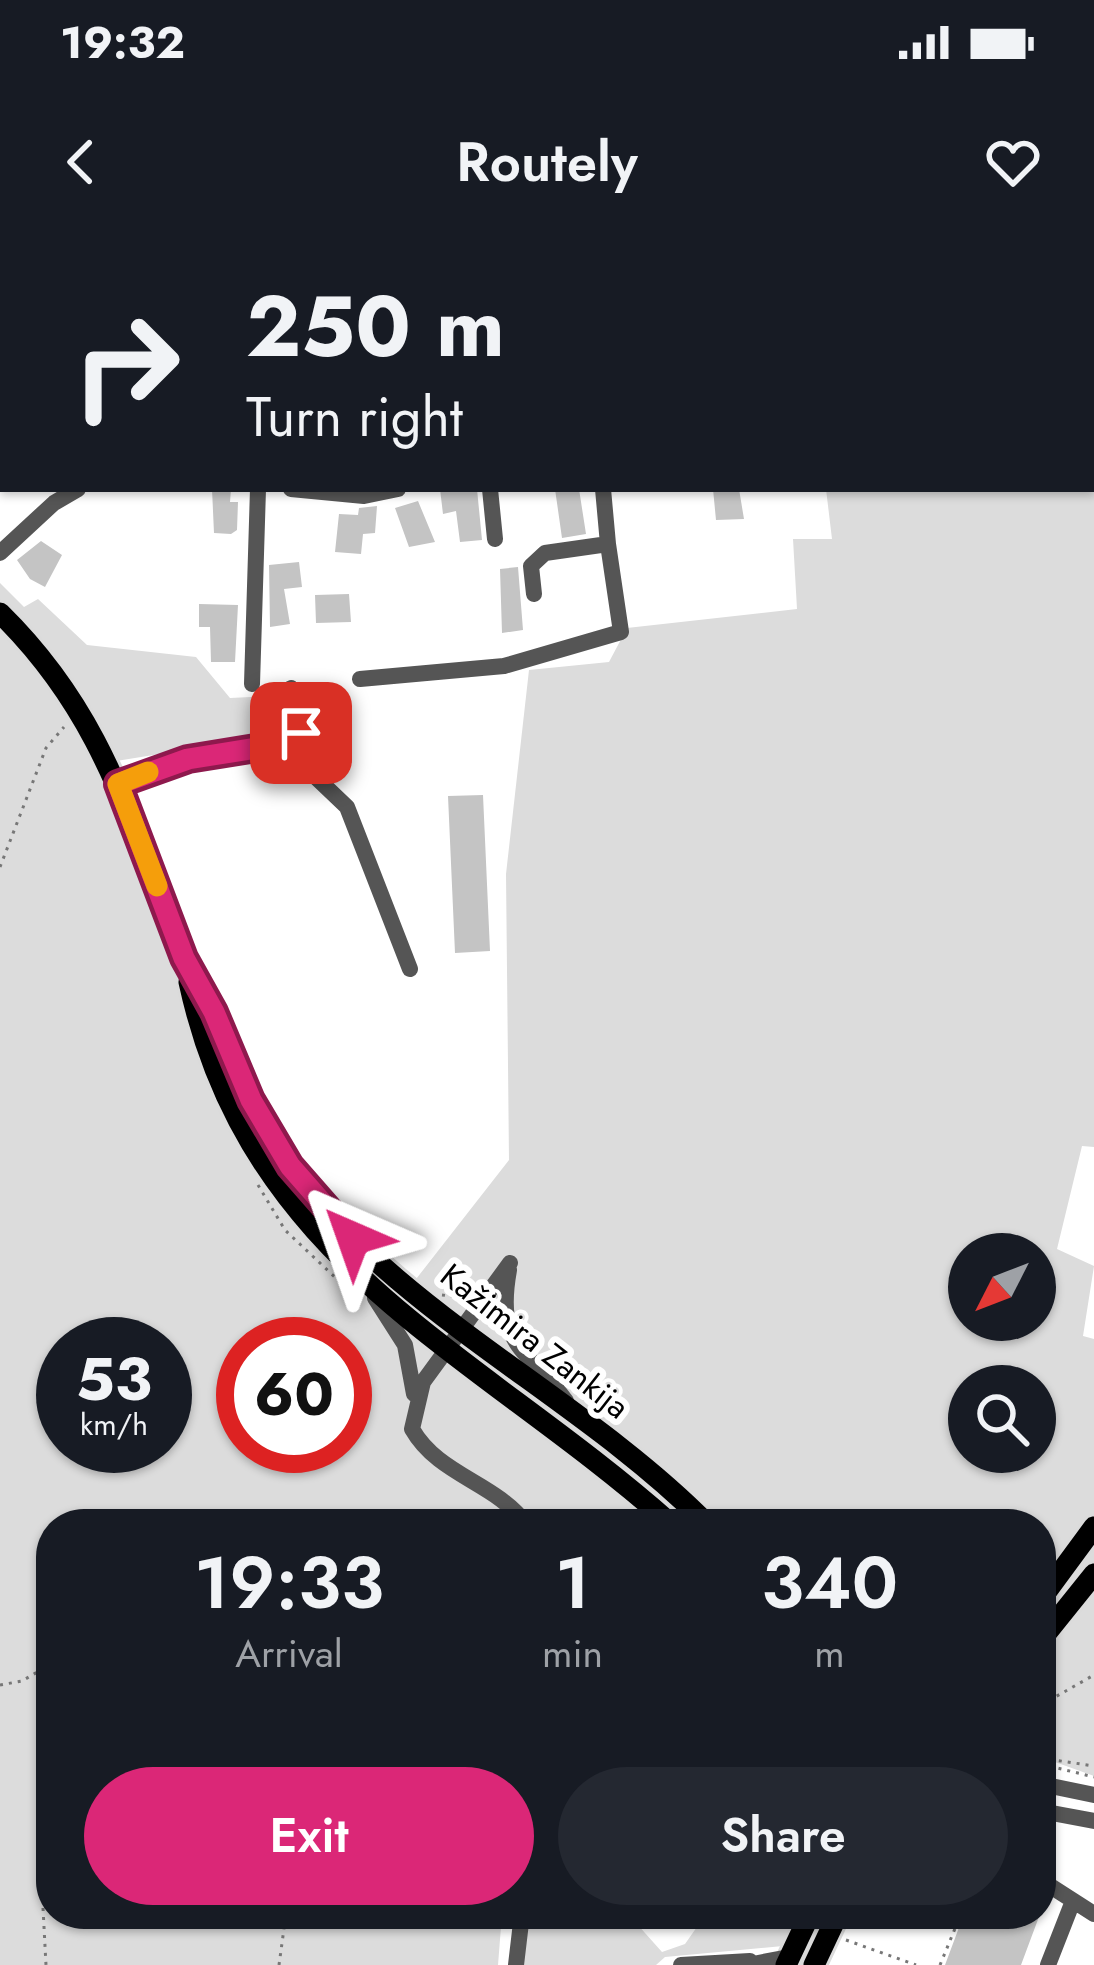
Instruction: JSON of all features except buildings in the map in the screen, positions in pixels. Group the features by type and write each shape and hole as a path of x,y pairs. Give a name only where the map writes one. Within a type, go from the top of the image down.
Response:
{"main road":[{"name":"Kažimira Zankija","path":"0,613 80,706 118,784 184,958 212,1062 250,1147 292,1210 369,1286 652,1509"},
{"name":"Kažimira Zankija","path":"184,958 214,1012 251,1100 290,1166 353,1238 689,1509"},
{"path":"1056,1579 1094,1527"},
{"path":"1056,1621 1094,1574"},
{"path":"788,1961 803,1929"},
{"path":"814,1965 831,1929"}],"street":[{"path":"0,553 54,503 73,492"},
{"path":"252,684 258,492"},
{"path":"490,492 494,539"},
{"path":"360,679 504,666 621,632 603,492"},
{"path":"534,594 531,566 545,553 608,544"},
{"path":"118,784 188,759 281,744 301,733 291,688"},
{"path":"281,744 347,807 410,969"},
{"path":"415,1401 510,1263 503,1300 510,1339 573,1412"},
{"path":"369,1286 406,1345 415,1401 412,1429 422,1448 505,1509"},
{"path":"1056,1778 1072,1792"},
{"path":"1056,1788 1094,1795"},
{"path":"1056,1814 1094,1821"},
{"path":"1056,1890 1094,1914"},
{"path":"1048,1965 1072,1901"},
{"path":"516,1965 520,1929"},
{"path":"681,1965 788,1961"}],"path":[{"path":"0,867 46,748 80,706"},
{"path":"436,1289 444,1292"},
{"path":"0,1685 36,1673"},
{"path":"1056,1697 1094,1675"},
{"path":"1056,1765 1094,1766"},
{"path":"1056,1768 1094,1777"},
{"path":"44,1929 46,1965"},
{"path":"279,1965 284,1929"},
{"path":"940,1965 955,1929"},
{"path":"844,1940 916,1965"}],"shaded area":[{"path":"826,492 1094,492 1094,1147 1082,1146 1057,1249 1094,1266 1083,1336 1094,1339 1094,1776 1056,1762 1056,1509 36,1509 36,1929 501,1929 498,1965 0,1965 0,583 24,607 38,599 87,645 196,657 230,698 276,696 277,735 110,762 250,1147 395,1306 509,1160 506,874 529,670 609,662 627,628 797,609 793,539 832,539"},
{"path":"525,1929 641,1929 662,1952 685,1944 696,1929 792,1929 783,1946 665,1957 656,1965 519,1965"}],"slow traffic":[{"path":"148,772 118,784 157,886"}],"route":[{"path":"301,733 281,744 188,759 118,784 184,958 214,1012 251,1100 290,1166 353,1238"}]}
